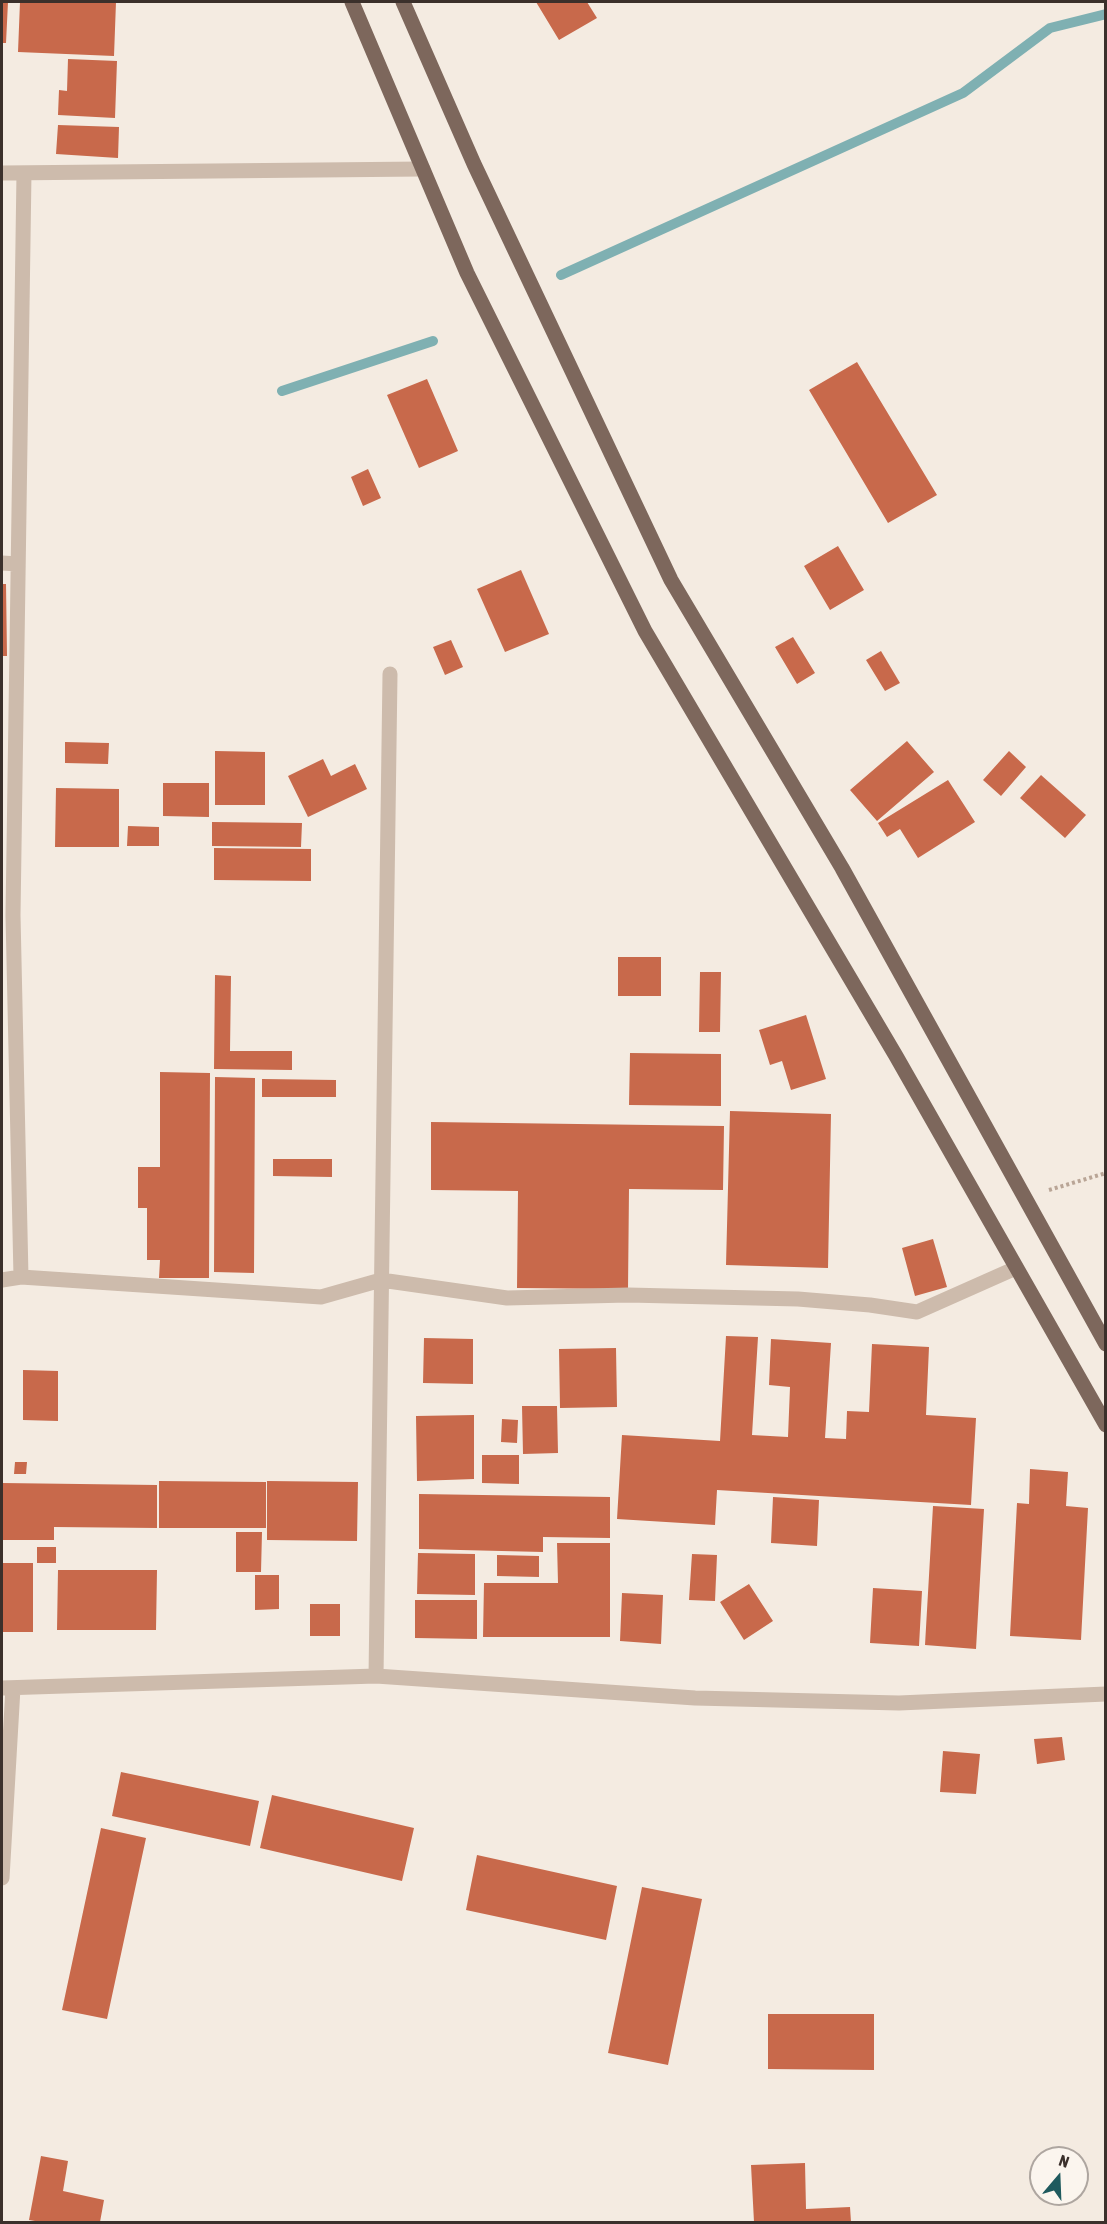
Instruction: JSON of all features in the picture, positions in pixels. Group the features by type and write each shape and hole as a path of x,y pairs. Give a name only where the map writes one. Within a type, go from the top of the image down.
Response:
{"main road":[{"path":"352,2 467,273 645,631 896,1056 1106,1425"},
{"path":"403,2 474,164 671,580 842,868 1106,1344"}],"street":[{"path":"2,173 423,169"},
{"path":"21,1278 7,915 18,564 24,173"},
{"path":"2,563 18,564"},
{"path":"376,1676 390,674"},
{"path":"2,1280 21,1278 321,1297 381,1280 507,1298 627,1294 798,1299 870,1305 917,1312 1016,1268"},
{"path":"2,1878 7,1688 376,1676 695,1698 899,1703 1106,1694"}],"path":[{"path":"1025,1197 1106,1173"}],"building":[{"path":"2,2 8,2 6,43 2,43"},
{"path":"20,2 116,2 114,56 18,52"},
{"path":"536,2 587,2 597,18 559,40"},
{"path":"68,59 117,61 115,118 58,115 59,90 67,91"},
{"path":"58,125 119,127 118,158 56,154"},
{"path":"857,362 937,495 888,523 809,390"},
{"path":"427,379 458,451 419,468 387,395"},
{"path":"368,469 381,498 363,506 351,477"},
{"path":"838,546 864,590 830,610 804,566"},
{"path":"521,570 549,634 505,652 477,589"},
{"path":"2,584 6,584 7,656 2,656"},
{"path":"793,637 815,673 797,684 775,647"},
{"path":"451,640 463,667 445,675 433,647"},
{"path":"881,651 900,683 885,691 866,660"},
{"path":"907,741 934,772 877,821 850,790"},
{"path":"65,742 109,743 108,764 65,763"},
{"path":"215,751 265,752 265,805 215,805"},
{"path":"1009,751 1026,767 1001,796 983,780"},
{"path":"323,759 331,776 355,764 367,789 308,817 288,776"},
{"path":"1041,775 1086,815 1065,838 1020,798"},
{"path":"948,780 975,822 918,858 900,829 887,837 878,823"},
{"path":"163,783 209,783 209,817 163,816"},
{"path":"56,788 119,789 119,847 55,847"},
{"path":"212,822 302,823 301,847 212,846"},
{"path":"128,826 159,827 159,846 127,846"},
{"path":"214,848 311,849 311,881 214,880"},
{"path":"618,957 661,957 661,996 618,996"},
{"path":"700,972 721,972 720,1032 699,1032"},
{"path":"215,975 231,976 230,1051 292,1051 292,1070 214,1069"},
{"path":"806,1015 826,1079 791,1090 782,1061 770,1065 759,1030"},
{"path":"630,1053 721,1054 721,1106 629,1105"},
{"path":"160,1072 210,1073 209,1278 159,1278 160,1260 147,1260 147,1208 138,1208 138,1167 160,1167"},
{"path":"215,1077 255,1078 254,1273 214,1272"},
{"path":"262,1079 336,1080 336,1097 262,1097"},
{"path":"730,1111 831,1114 828,1268 726,1265"},
{"path":"431,1122 724,1126 723,1190 629,1189 628,1289 517,1288 518,1191 431,1190"},
{"path":"273,1159 332,1159 332,1177 273,1176"},
{"path":"933,1239 947,1287 915,1296 902,1248"},
{"path":"726,1336 758,1337 752,1435 788,1437 790,1387 769,1385 771,1339 831,1343 825,1438 846,1439 847,1411 869,1412 872,1344 929,1347 926,1415 976,1418 971,1505 717,1490 715,1525 617,1519 622,1435 720,1441"},
{"path":"424,1338 473,1339 473,1384 423,1383"},
{"path":"616,1348 617,1407 560,1408 559,1349"},
{"path":"23,1370 58,1371 58,1421 23,1420"},
{"path":"522,1406 557,1406 558,1453 523,1454"},
{"path":"474,1415 474,1479 417,1481 416,1416"},
{"path":"502,1419 518,1420 517,1443 501,1442"},
{"path":"482,1455 519,1455 519,1484 482,1483"},
{"path":"15,1462 27,1462 26,1474 14,1474"},
{"path":"1030,1469 1068,1472 1066,1506 1088,1508 1081,1640 1010,1636 1017,1503 1029,1504"},
{"path":"159,1481 266,1482 266,1528 159,1528"},
{"path":"267,1481 358,1482 357,1541 267,1540"},
{"path":"2,1483 157,1485 157,1528 54,1527 54,1540 2,1540"},
{"path":"419,1494 610,1497 610,1538 543,1537 543,1552 419,1549"},
{"path":"773,1497 819,1500 817,1546 771,1543"},
{"path":"933,1506 984,1509 976,1649 925,1645"},
{"path":"236,1532 262,1532 261,1572 236,1572"},
{"path":"557,1543 610,1543 610,1637 483,1637 484,1583 558,1583"},
{"path":"37,1547 56,1547 56,1563 37,1563"},
{"path":"418,1553 475,1554 475,1595 417,1594"},
{"path":"692,1554 717,1555 715,1601 689,1600"},
{"path":"497,1555 539,1556 539,1577 497,1576"},
{"path":"2,1563 33,1563 33,1632 2,1632"},
{"path":"58,1570 157,1570 156,1630 57,1630"},
{"path":"255,1575 279,1575 279,1609 255,1610"},
{"path":"749,1584 773,1621 744,1640 720,1602"},
{"path":"873,1588 922,1591 919,1646 870,1643"},
{"path":"622,1593 663,1595 661,1644 620,1641"},
{"path":"415,1600 477,1600 477,1639 415,1638"},
{"path":"310,1604 340,1604 340,1636 310,1636"},
{"path":"1062,1737 1065,1760 1037,1764 1034,1739"},
{"path":"943,1751 980,1754 976,1794 940,1792"},
{"path":"121,1772 259,1801 250,1846 112,1816"},
{"path":"272,1795 414,1828 402,1881 260,1848"},
{"path":"101,1828 146,1838 107,2019 62,2010"},
{"path":"477,1855 617,1886 606,1940 466,1910"},
{"path":"642,1887 702,1899 668,2065 608,2053"},
{"path":"768,2014 874,2014 874,2070 768,2069"},
{"path":"41,2156 68,2161 63,2191 104,2200 100,2222 29,2220"},
{"path":"805,2163 806,2209 850,2207 851,2222 754,2222 751,2165"}],"waterway":[{"path":"561,275 963,93 1050,28 1106,14"},
{"path":"282,391 433,341"}]}
